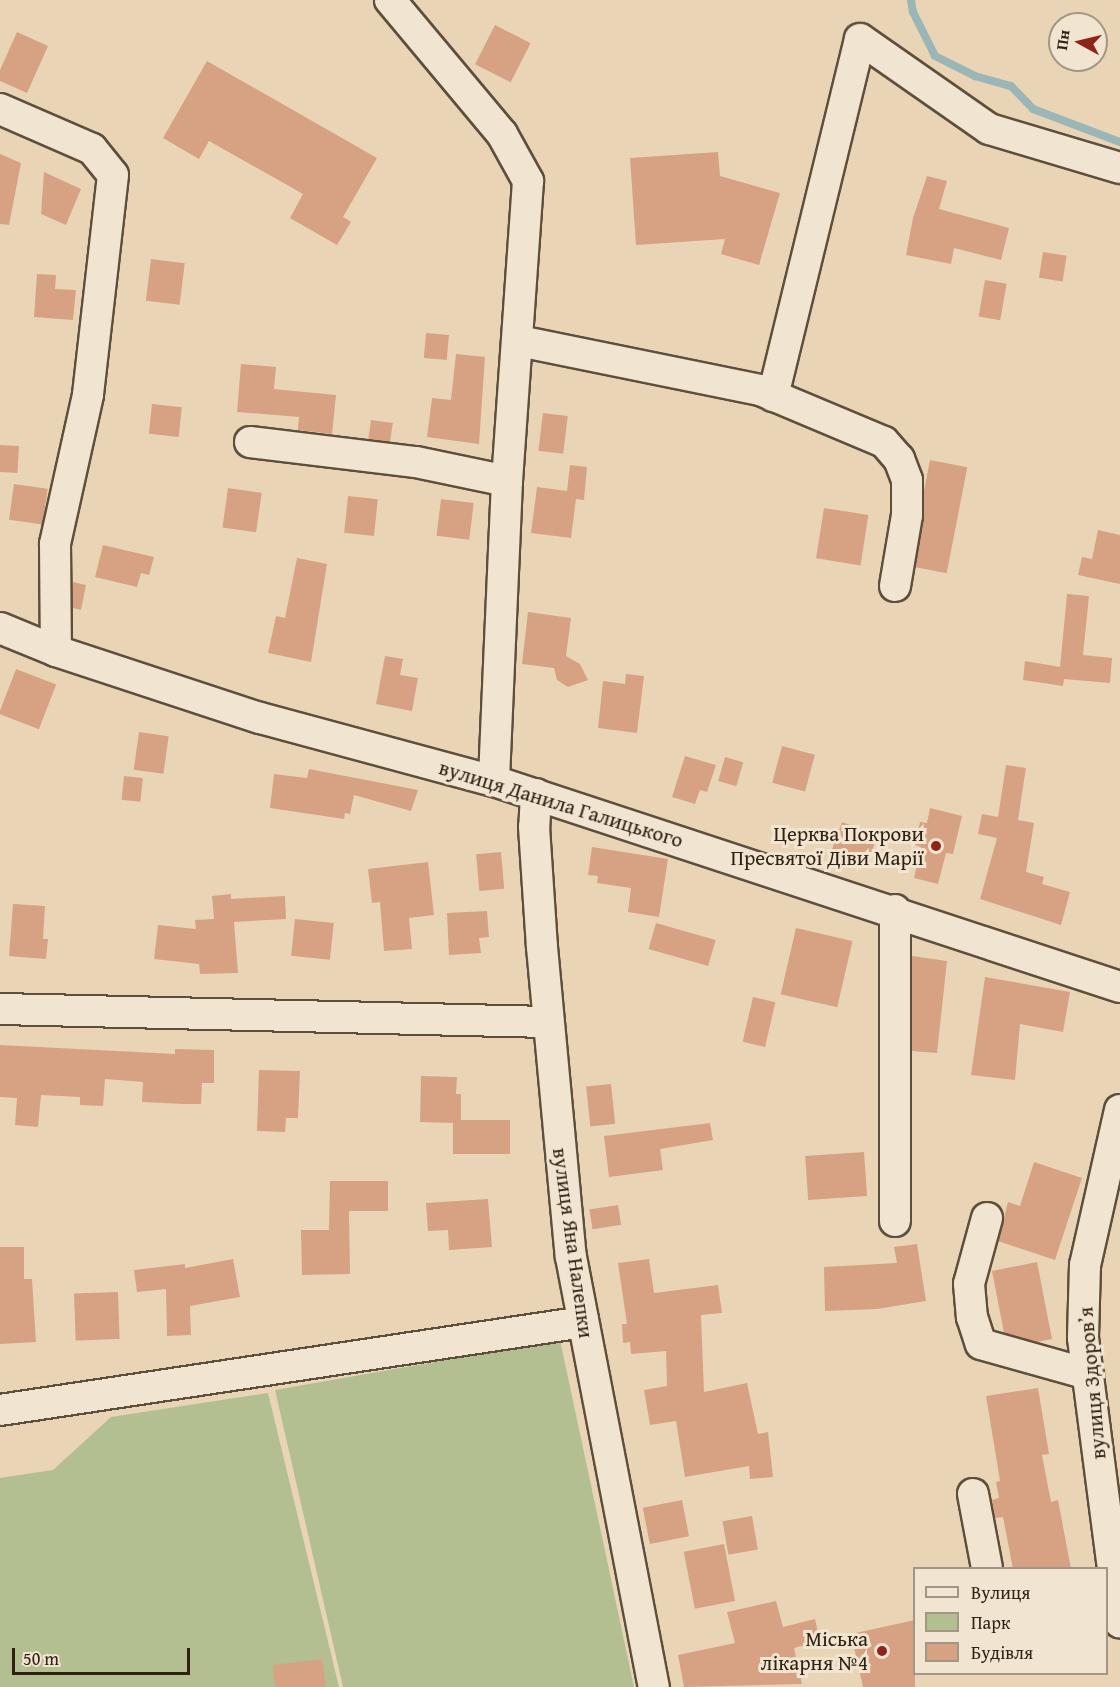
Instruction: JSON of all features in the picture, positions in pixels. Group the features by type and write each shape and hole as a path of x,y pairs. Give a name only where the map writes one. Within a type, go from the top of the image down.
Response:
{"street":[{"path":"390,0 502,134 528,181 519,341 507,481 494,781"},
{"path":"773,396 860,39 989,129 1120,168"},
{"path":"0,109 92,149 113,175 88,395 55,544 56,651"},
{"path":"519,341 773,396 884,442 899,459 907,480 907,515 895,586"},
{"path":"250,442 416,462 507,481"},
{"name":"вулиця Данила Галицького","path":"0,628 56,651 260,718 494,781 895,910 1120,987"},
{"name":"вулиця Яна Налепки","path":"536,795 534,827 560,1167 583,1322 654,1687"},
{"path":"895,910 895,1221"},
{"path":"0,1009 548,1022"},
{"name":"вулиця Здоровʼя","path":"1115,1611 1083,1338 1084,1265 1120,1110"},
{"path":"987,1218 969,1284 972,1317 981,1344 1088,1374"},
{"path":"0,1410 583,1322"},
{"path":"973,1494 987,1567"}],"green space":[{"path":"560,1340 634,1687 343,1687 275,1390"},
{"path":"268,1393 339,1687 0,1687 0,1478 53,1470 111,1417"}],"building":[{"path":"495,25 531,43 511,82 475,64"},
{"path":"17,32 48,46 27,93 0,81 0,70"},
{"path":"207,61 377,158 343,217 351,222 337,245 290,218 303,194 209,141 199,159 163,138"},
{"path":"718,152 720,176 780,193 759,265 721,254 725,239 636,245 630,158"},
{"path":"0,154 21,163 9,225 0,224"},
{"path":"44,172 81,189 66,225 41,214"},
{"path":"927,176 947,181 939,209 1009,228 1001,260 954,248 951,264 906,255 913,218"},
{"path":"1043,252 1067,256 1063,281 1039,278"},
{"path":"151,259 185,263 180,305 146,301"},
{"path":"37,274 56,275 55,289 76,290 73,320 34,317"},
{"path":"985,280 1007,284 1000,320 979,316"},
{"path":"426,333 449,335 447,360 424,358"},
{"path":"456,354 485,357 479,444 427,437 432,398 451,400"},
{"path":"241,364 276,367 274,389 336,395 332,434 298,430 299,417 237,412"},
{"path":"152,404 182,407 179,437 149,434"},
{"path":"543,413 568,416 563,454 538,451"},
{"path":"371,420 393,423 390,442 368,439"},
{"path":"0,445 19,446 18,473 0,472"},
{"path":"930,460 967,467 947,573 909,566"},
{"path":"570,465 587,467 584,500 576,499 571,538 531,533 537,487 567,491"},
{"path":"14,484 48,489 43,524 9,520"},
{"path":"228,488 262,493 256,532 222,528"},
{"path":"348,496 378,499 374,536 344,533"},
{"path":"441,499 474,503 469,540 436,536"},
{"path":"824,508 868,515 860,565 816,558"},
{"path":"1098,530 1120,535 1120,584 1078,575 1082,557 1092,559"},
{"path":"103,545 154,557 149,575 141,573 137,587 95,577"},
{"path":"297,558 327,564 311,662 268,653 276,616 285,618"},
{"path":"73,582 86,585 81,610 73,608"},
{"path":"1067,594 1089,596 1083,655 1112,658 1110,683 1064,679 1063,686 1023,680 1025,661 1060,667"},
{"path":"528,612 571,618 566,656 580,664 588,680 568,687 557,680 554,668 522,664"},
{"path":"385,656 403,659 400,675 418,678 412,711 376,704"},
{"path":"16,669 56,684 39,729 0,714"},
{"path":"626,674 644,676 637,733 598,728 603,681 625,684"},
{"path":"139,732 169,736 163,774 134,770"},
{"path":"782,746 815,755 805,792 772,783"},
{"path":"685,756 716,765 707,792 700,790 695,804 672,797"},
{"path":"725,757 743,762 736,786 718,781"},
{"path":"1006,765 1026,768 1018,820 1034,823 1026,872 1044,877 1042,884 1070,892 1061,925 980,899 997,838 978,834 982,814 998,817"},
{"path":"309,769 418,790 411,811 354,795 350,814 345,813 344,819 270,808 274,774 307,778"},
{"path":"124,776 143,778 140,802 121,800"},
{"name":"Церква Покрови Пресвятої Діви Марії","path":"930,808 962,816 953,854 946,853 938,884 914,878 921,847 915,845 920,822 927,823"},
{"path":"842,822 878,835 867,863 832,850"},
{"path":"592,847 668,859 659,917 628,912 631,888 597,883 598,876 588,875"},
{"path":"501,852 504,889 479,891 476,854"},
{"path":"428,862 434,915 409,918 412,949 384,951 380,902 372,903 368,869"},
{"path":"231,894 231,899 285,896 286,919 234,922 238,973 200,974 199,964 154,959 158,925 196,929 195,920 214,919 212,896"},
{"path":"13,904 45,906 43,939 48,939 46,959 9,956"},
{"path":"487,911 489,937 479,938 481,953 449,955 447,913"},
{"path":"295,919 334,923 330,960 291,956"},
{"path":"656,923 716,940 708,966 649,949"},
{"path":"796,928 853,941 837,1007 781,994"},
{"path":"912,956 947,961 937,1053 912,1051"},
{"path":"985,977 1070,992 1063,1032 1020,1024 1015,1080 971,1075"},
{"path":"753,997 775,1002 765,1047 743,1042"},
{"path":"0,1045 175,1054 175,1049 214,1050 214,1083 202,1083 201,1104 184,1104 142,1102 143,1082 105,1079 103,1106 80,1105 80,1097 41,1095 38,1127 15,1125 17,1098 0,1097"},
{"path":"259,1070 300,1071 298,1118 286,1118 285,1132 257,1131"},
{"path":"421,1076 457,1077 456,1094 461,1094 461,1120 510,1120 510,1154 453,1154 453,1123 420,1122"},
{"path":"611,1084 615,1124 590,1126 586,1087"},
{"path":"710,1123 713,1140 660,1149 663,1170 609,1177 604,1136"},
{"path":"864,1152 867,1196 808,1200 805,1156"},
{"path":"1034,1162 1082,1178 1055,1260 998,1241 1008,1202 1020,1206"},
{"path":"330,1181 388,1181 388,1211 349,1211 350,1274 302,1275 301,1230 329,1230"},
{"path":"488,1199 492,1247 449,1250 448,1230 428,1231 426,1203"},
{"path":"618,1205 621,1225 592,1229 589,1210"},
{"path":"917,1244 926,1301 877,1309 825,1311 824,1267 897,1263 894,1247"},
{"path":"0,1247 24,1247 24,1279 32,1279 36,1342 0,1344"},
{"path":"233,1259 240,1297 190,1306 191,1335 167,1336 166,1289 137,1292 134,1270 185,1264 185,1268"},
{"path":"649,1259 654,1293 718,1285 722,1313 701,1315 704,1392 747,1383 758,1434 768,1432 773,1477 750,1479 749,1466 685,1477 676,1421 650,1425 644,1390 667,1386 666,1351 631,1354 630,1342 623,1343 622,1324 627,1324 618,1263"},
{"path":"1037,1262 1052,1339 1037,1342 1004,1333 992,1271"},
{"path":"118,1292 120,1339 76,1341 74,1294"},
{"path":"1038,1388 1049,1454 1042,1455 1051,1502 1058,1500 1071,1567 1013,1567 1003,1517 995,1518 992,1500 999,1498 996,1482 1000,1481 986,1396"},
{"path":"682,1500 689,1536 650,1544 643,1508"},
{"path":"752,1516 758,1549 728,1555 722,1521"},
{"path":"724,1544 735,1601 695,1609 684,1552"},
{"path":"776,1601 783,1627 815,1619 820,1641 794,1648 802,1684 684,1687 678,1655 735,1643 727,1612"},
{"name":"Міська лікарня №4","path":"913,1620 915,1687 863,1687 851,1634"},
{"path":"322,1659 326,1687 275,1687 273,1665"}],"waterway":[{"path":"911,0 913,12 935,56 975,76 1011,86 1033,109 1120,142"}],"place":[{"name":"Церква Покрови Пресвятої Діви Марії","path":"936,846"},
{"name":"Міська лікарня №4","path":"882,1651"}]}
